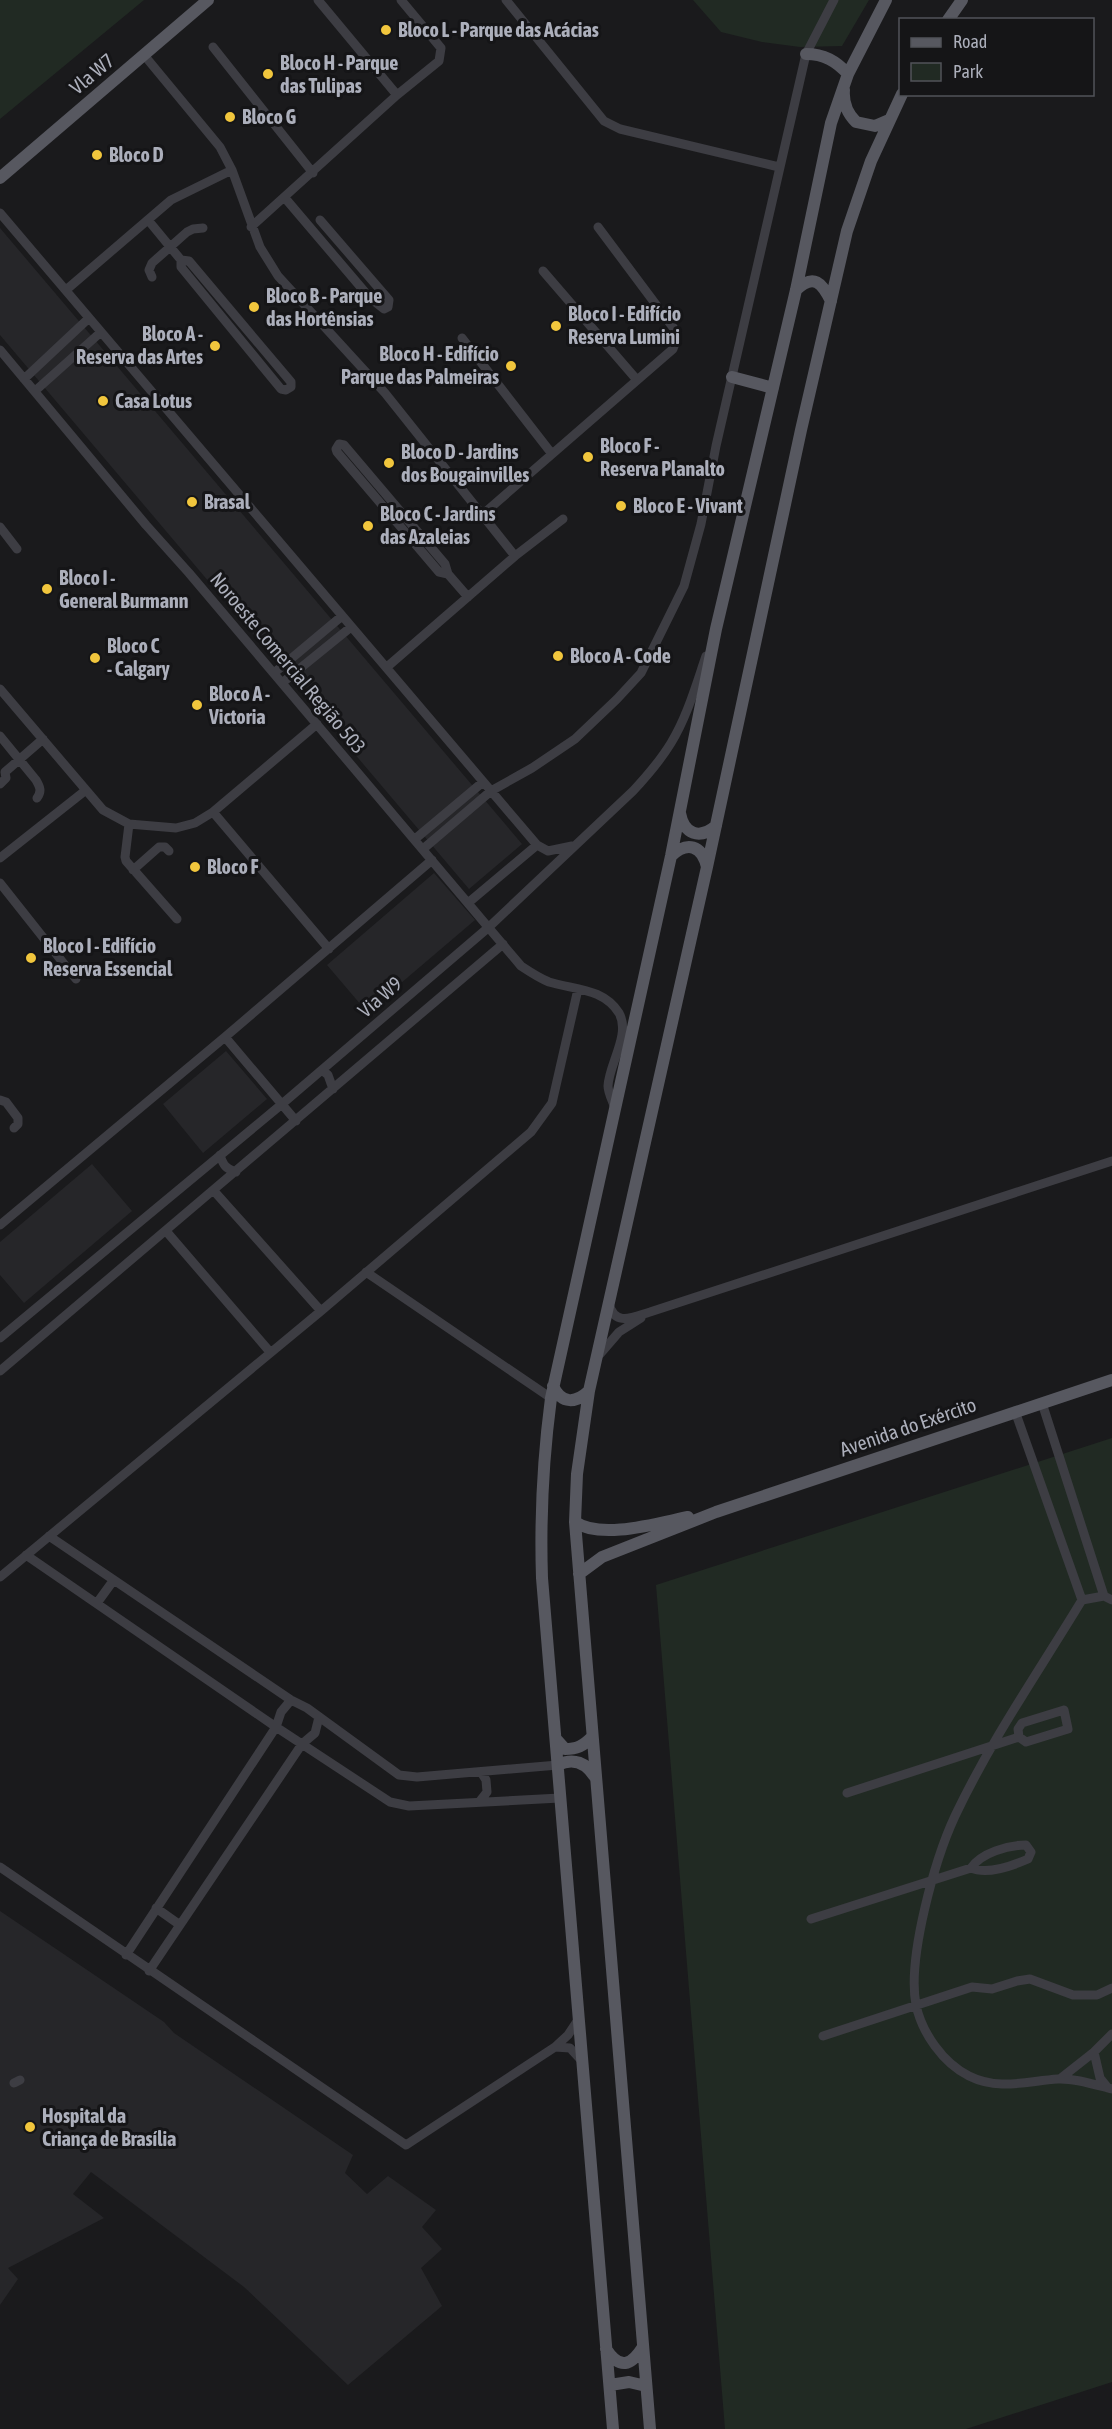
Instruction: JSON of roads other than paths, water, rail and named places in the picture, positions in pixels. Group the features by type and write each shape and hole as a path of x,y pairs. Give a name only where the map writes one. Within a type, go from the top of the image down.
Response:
{"main road":[{"name":"Vla W7","path":"0,178 208,0"},
{"path":"613,2429 540,1530 543,1454 552,1392 671,856 716,629 796,290 831,123 846,78 886,0"},
{"path":"949,18 962,0"},
{"path":"806,54 818,54 831,60 846,78 843,98 849,114 856,122 875,126 889,120"},
{"path":"650,2429 591,1738 575,1522 577,1474 589,1391 847,231 871,161 901,96"},
{"path":"796,290 805,282 813,281 824,286 831,301"},
{"path":"732,376 773,388"},
{"path":"680,812 681,820 687,829 698,834 707,834 716,826"},
{"path":"671,856 680,847 691,846 699,850 707,867"},
{"name":"Avenida do Exército","path":"579,1574 602,1557 716,1512 1112,1380"},
{"path":"552,1392 571,1401 580,1400 589,1391"},
{"name":"Avenida do Exército","path":"575,1522 584,1528 608,1530 716,1512"},
{"path":"556,1739 565,1749 573,1749 583,1746 591,1738"},
{"path":"558,1765 569,1761 582,1764 589,1768 596,1778"},
{"path":"606,2348 613,2360 619,2363 635,2360 643,2346"},
{"path":"610,2385 629,2382 646,2386"}],"street":[{"path":"318,0 397,95"},
{"path":"251,227 314,173 397,95 439,61 441,48 401,0"},
{"path":"506,0 603,121 620,129 779,167"},
{"path":"423,849 491,791 532,768 575,739 617,699 641,673 684,586 701,524 716,446 806,54 834,0"},
{"path":"213,47 314,173"},
{"path":"144,55 220,147 232,170 251,227 278,276 385,393 515,556"},
{"path":"66,290 181,194 232,170"},
{"path":"285,198 370,298 384,309 388,307 389,300 320,220"},
{"path":"0,213 537,845 548,851 561,850 577,844"},
{"path":"148,220 181,260 181,267 281,388 286,390 291,387 291,382 189,261 181,260"},
{"path":"482,515 673,349 676,341 675,330 598,227"},
{"path":"152,277 149,270 152,263 187,232 203,228"},
{"path":"543,271 637,380"},
{"path":"24,380 89,318"},
{"path":"35,391 101,332"},
{"path":"462,338 552,454"},
{"name":"Noroeste Comercial Região 503","path":"0,350 521,966 533,975 549,982 601,994 613,1005 621,1016 621,1035 608,1086 615,1108"},
{"path":"448,574 439,572 337,452 336,446 344,445 446,564 448,574 468,597"},
{"path":"387,667 515,556 563,519"},
{"path":"0,527 17,549"},
{"path":"274,673 342,616"},
{"path":"282,683 351,627"},
{"name":"Via W9","path":"0,1338 282,1104 489,927 633,791 654,768 672,742 688,709 716,629"},
{"path":"0,689 103,810 129,824 176,828 195,823 213,812 317,724"},
{"path":"0,736 40,788 37,798"},
{"path":"0,784 6,778 3,771 43,740"},
{"path":"415,839 483,782"},
{"path":"0,858 86,790"},
{"path":"213,812 329,949"},
{"path":"129,824 124,857 177,919"},
{"path":"468,903 537,845"},
{"path":"133,870 159,848 165,847 169,851"},
{"path":"0,1225 432,861"},
{"path":"0,883 76,979"},
{"name":"Via W9","path":"0,1371 503,944"},
{"path":"0,1577 321,1311 531,1132 552,1103 578,989"},
{"path":"225,1037 296,1121"},
{"path":"321,1070 328,1075 333,1089"},
{"path":"0,1100 6,1102 18,1118 18,1124 14,1128"},
{"path":"220,1155 223,1165 228,1170 236,1172"},
{"path":"609,1304 611,1312 623,1320 1112,1161"},
{"path":"214,1191 321,1311"},
{"path":"166,1231 270,1352"},
{"path":"366,1272 552,1392"},
{"path":"597,1358 619,1332 651,1312"},
{"path":"1042,1403 1108,1598 1082,1600"},
{"path":"1016,1411 1082,1600"},
{"path":"49,1536 319,1717 399,1775 417,1777 558,1765"},
{"path":"26,1555 276,1727 369,1789 399,1805 561,1798"},
{"path":"97,1603 113,1581"},
{"path":"1082,1600 994,1744 955,1817 931,1881 916,1964 916,2005 926,2032 936,2048 969,2076 988,2083 1009,2086 1061,2078 1110,2088"},
{"path":"126,1954 276,1727 281,1712 291,1700"},
{"path":"1064,1710 1068,1729 1026,1742 1019,1737 1018,1729 1022,1723 1064,1710"},
{"path":"149,1971 302,1744 315,1733 319,1717"},
{"path":"847,1793 1019,1737"},
{"path":"480,1802 487,1792 486,1780 482,1772"},
{"path":"811,1919 971,1868 980,1871 1006,1866 1028,1859 1031,1852 1026,1845 987,1854 976,1861 971,1868"},
{"path":"0,1867 406,2145 555,2047 568,2035 578,2020"},
{"path":"156,1908 180,1925"},
{"path":"823,2036 972,1987 992,1989 1025,1979 1041,1982 1073,1995 1098,1995 1112,1989"},
{"path":"1061,2078 1095,2052 1112,2034"},
{"path":"555,2047 570,2048 582,2061"},
{"path":"1095,2052 1101,2078 1110,2088"}],"place":[{"name":"Bloco L - Parque das Acácias","path":"386,30"},
{"name":"Bloco H - Parque das Tulipas","path":"268,74"},
{"name":"Bloco G","path":"230,117"},
{"name":"Bloco D","path":"97,155"},
{"name":"Bloco B - Parque das Hortênsias","path":"254,307"},
{"name":"Bloco I - Edifício Reserva Lumini","path":"556,326"},
{"name":"Bloco A - Reserva das Artes","path":"215,346"},
{"name":"Bloco H - Edifício Parque das Palmeiras","path":"511,366"},
{"name":"Casa Lotus","path":"103,401"},
{"name":"Bloco F - Reserva Planalto","path":"588,457"},
{"name":"Bloco D - Jardins dos Bougainvilles","path":"389,463"},
{"name":"Brasal","path":"192,502"},
{"name":"Bloco E - Vivant","path":"621,506"},
{"name":"Bloco C - Jardins das Azaleias","path":"368,526"},
{"name":"Bloco I - General Burmann","path":"47,589"},
{"name":"Bloco A - Code","path":"558,656"},
{"name":"Bloco C - Calgary","path":"95,658"},
{"name":"Bloco A - Victoria","path":"197,705"},
{"name":"Bloco F","path":"195,867"},
{"name":"Bloco I - Edifício Reserva Essencial","path":"31,958"},
{"name":"Hospital da Criança de Brasília","path":"30,2127"}]}
